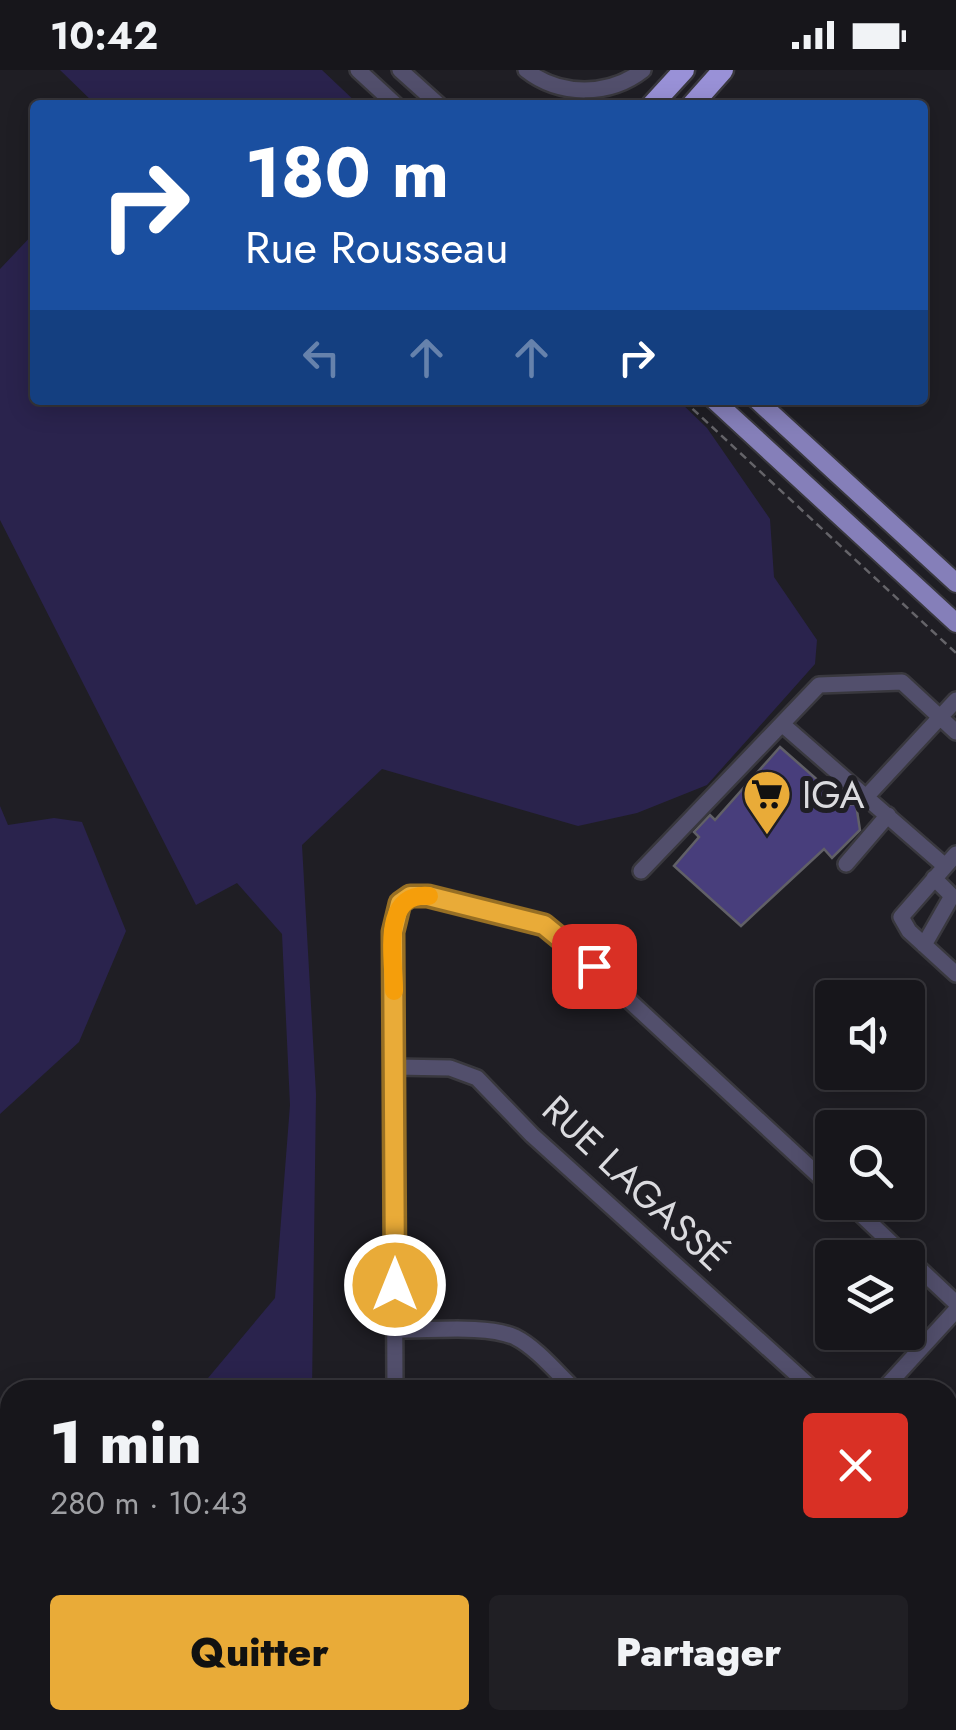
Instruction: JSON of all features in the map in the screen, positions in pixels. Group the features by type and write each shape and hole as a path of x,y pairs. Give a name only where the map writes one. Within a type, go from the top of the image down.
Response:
{"highway":[{"path":"657,100 684,70"},
{"path":"696,100 723,70"}],"main road":[{"path":"719,405 956,624"},
{"path":"762,405 956,583"}],"street":[{"path":"358,70 391,100"},
{"path":"400,70 433,100"},
{"path":"526,70 562,88 587,90 607,89 629,81 643,70"},
{"path":"641,871 819,684 902,682 956,732"},
{"path":"867,796 956,700"},
{"path":"782,724 945,866 952,896 924,945"},
{"path":"846,864 888,815"},
{"path":"945,866 900,917 908,930 956,974"},
{"path":"396,1380 393,932 400,903 410,896 428,896 553,930 815,1172"},
{"name":"RUE LAGASSÉ","path":"395,1067 450,1068 478,1078 532,1135 803,1380"},
{"path":"867,1220 888,1240"},
{"path":"892,1380 956,1306 925,1276"},
{"path":"395,1330 508,1335 525,1344 565,1380"}],"path":[{"path":"688,405 956,653"}],"shaded area":[{"path":"60,70 322,70 354,100 91,100"},
{"path":"30,237 30,405 683,405 707,428 770,519 774,577 817,640 815,664 707,785 637,813 578,826 382,769 302,845 316,1094 312,1380 206,1380 275,1298 290,1105 282,934 237,883 196,905 0,520 0,269"},
{"path":"0,806 8,825 54,818 82,822 126,931 79,1042 0,1114"}],"building":[{"path":"780,747 846,805 856,804 860,830 832,858 824,849 741,926 674,866 699,837 694,832 710,815 715,820"}],"slow traffic":[{"path":"394,991 393,932 400,903 410,896 429,896"}],"place":[{"name":"IGA","path":"767,836"}],"route":[{"path":"395,1285 393,932 400,903 410,896 428,896 544,925 594,966"}]}
